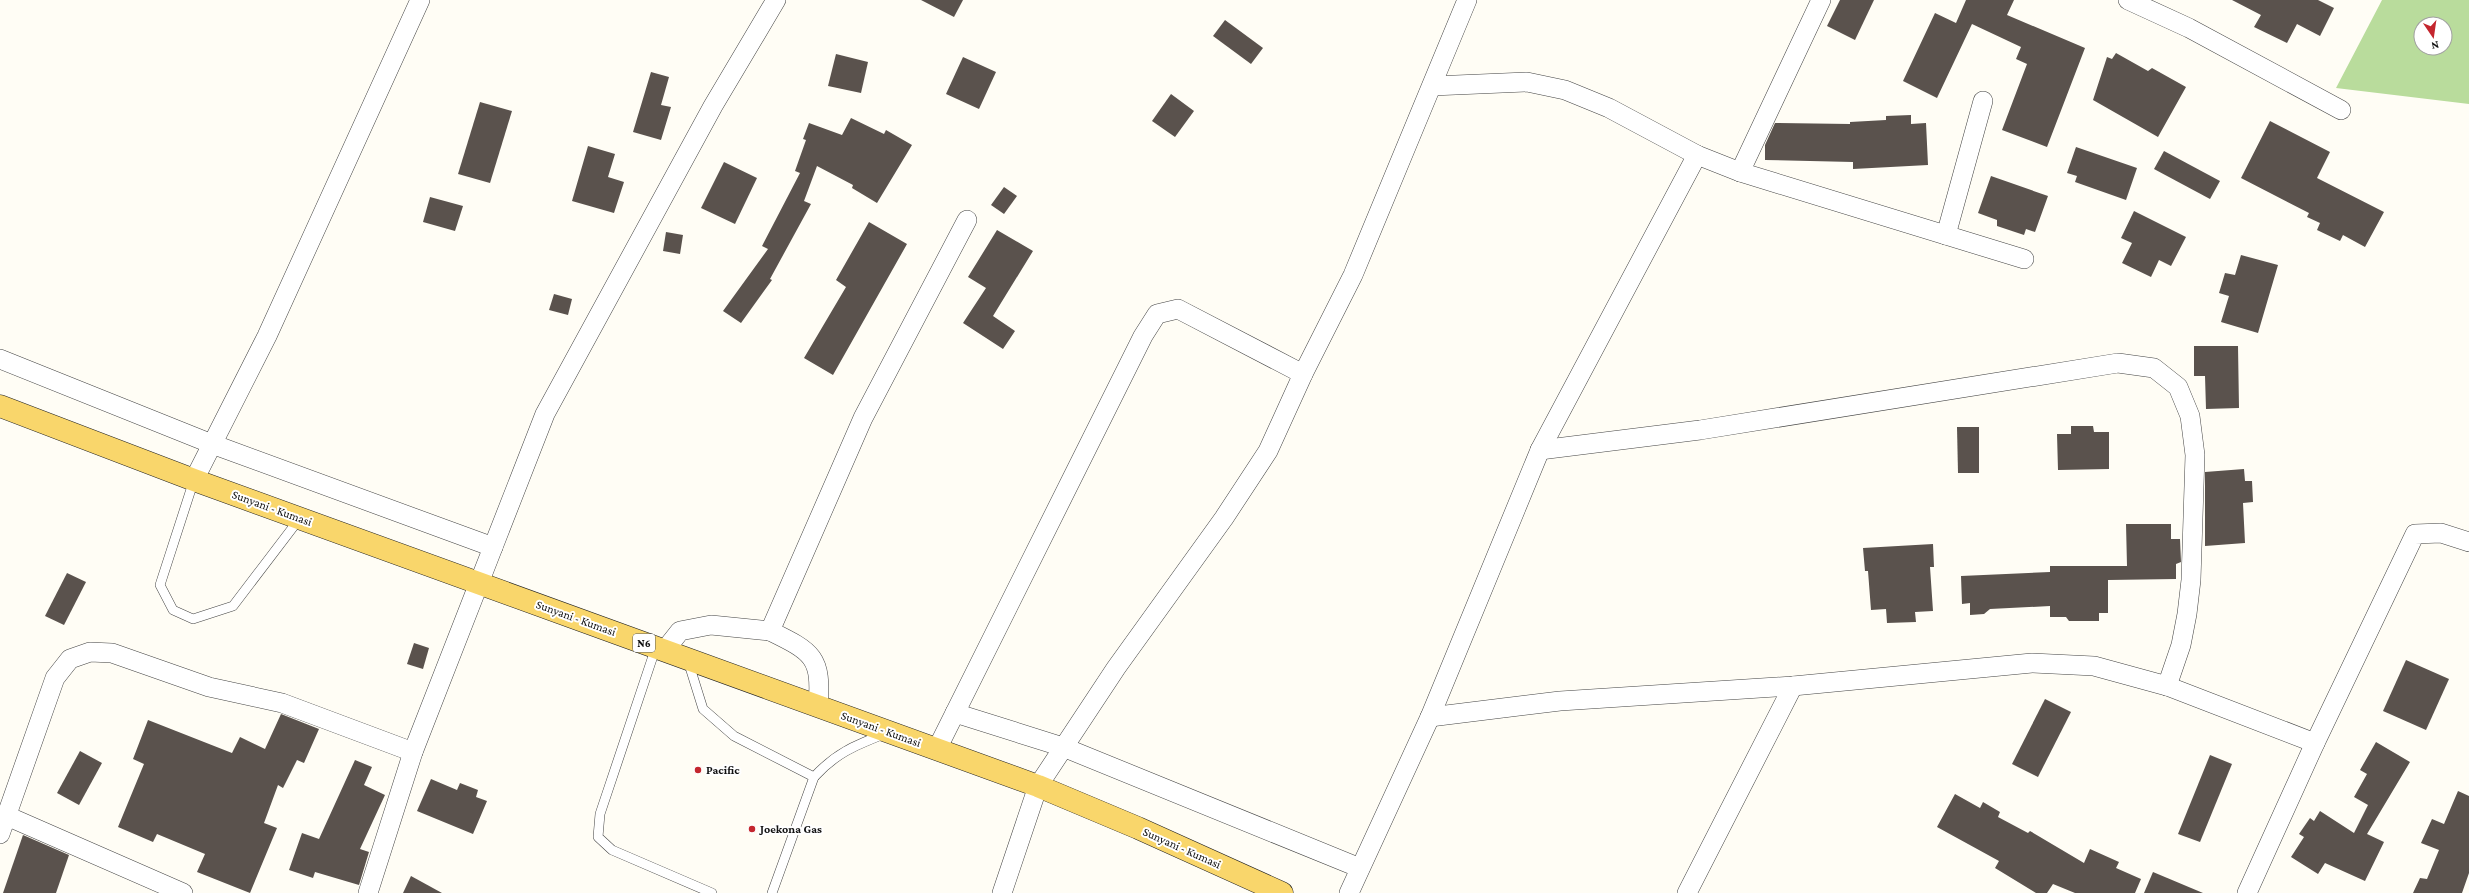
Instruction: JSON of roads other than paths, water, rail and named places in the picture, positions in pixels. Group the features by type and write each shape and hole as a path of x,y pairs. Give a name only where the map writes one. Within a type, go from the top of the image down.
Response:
{"main road":[{"name":"Sunyani - Kumasi","path":"0,406 194,480 686,657 1038,786 1138,828 1278,892"}],"street":[{"path":"194,480 267,336 420,0"},
{"path":"368,893 413,752 545,414 713,106 776,0"},
{"path":"1002,893 1038,786 1116,668 1224,518 1268,450 1303,374 1353,275 1467,0"},
{"path":"1740,172 1821,0"},
{"path":"2128,0 2189,28 2341,110"},
{"path":"1432,86 1526,82 1565,90 1609,108 1697,155 1740,172 2024,259"},
{"path":"1946,235 1983,101"},
{"path":"1349,893 1430,716 1540,450 1697,155"},
{"path":"770,632 863,418 967,220"},
{"path":"937,749 1143,336 1158,314 1178,309 1303,374"},
{"path":"0,359 212,444 493,547"},
{"path":"1540,450 1707,429 2118,363 2154,368 2178,387 2190,416 2195,455 2188,614 2181,645 2168,686"},
{"path":"2247,893 2315,743 2415,534 2441,533 2469,542"},
{"path":"661,649 680,631 711,625 770,632 809,654 817,666 820,681 818,706"},
{"path":"0,834 55,678 70,659 90,652 112,653 209,687 282,703 413,752"},
{"path":"1430,716 1560,701 1793,686 2032,663 2094,666 2168,686 2315,743"},
{"path":"1688,893 1793,686"},
{"path":"955,713 1063,747 1360,868"},
{"path":"7,816 183,893"}],"lane":[{"path":"194,480 160,585 172,610 193,619 232,606 300,518"},
{"path":"661,649 600,814 598,837 612,850 712,893"},
{"path":"686,657 704,709 734,736 814,777"},
{"path":"772,893 814,777 828,761 846,750 889,732"}],"place":[{"name":"Pacific","path":"698,770"},
{"name":"Joekona Gas","path":"752,829"}]}
